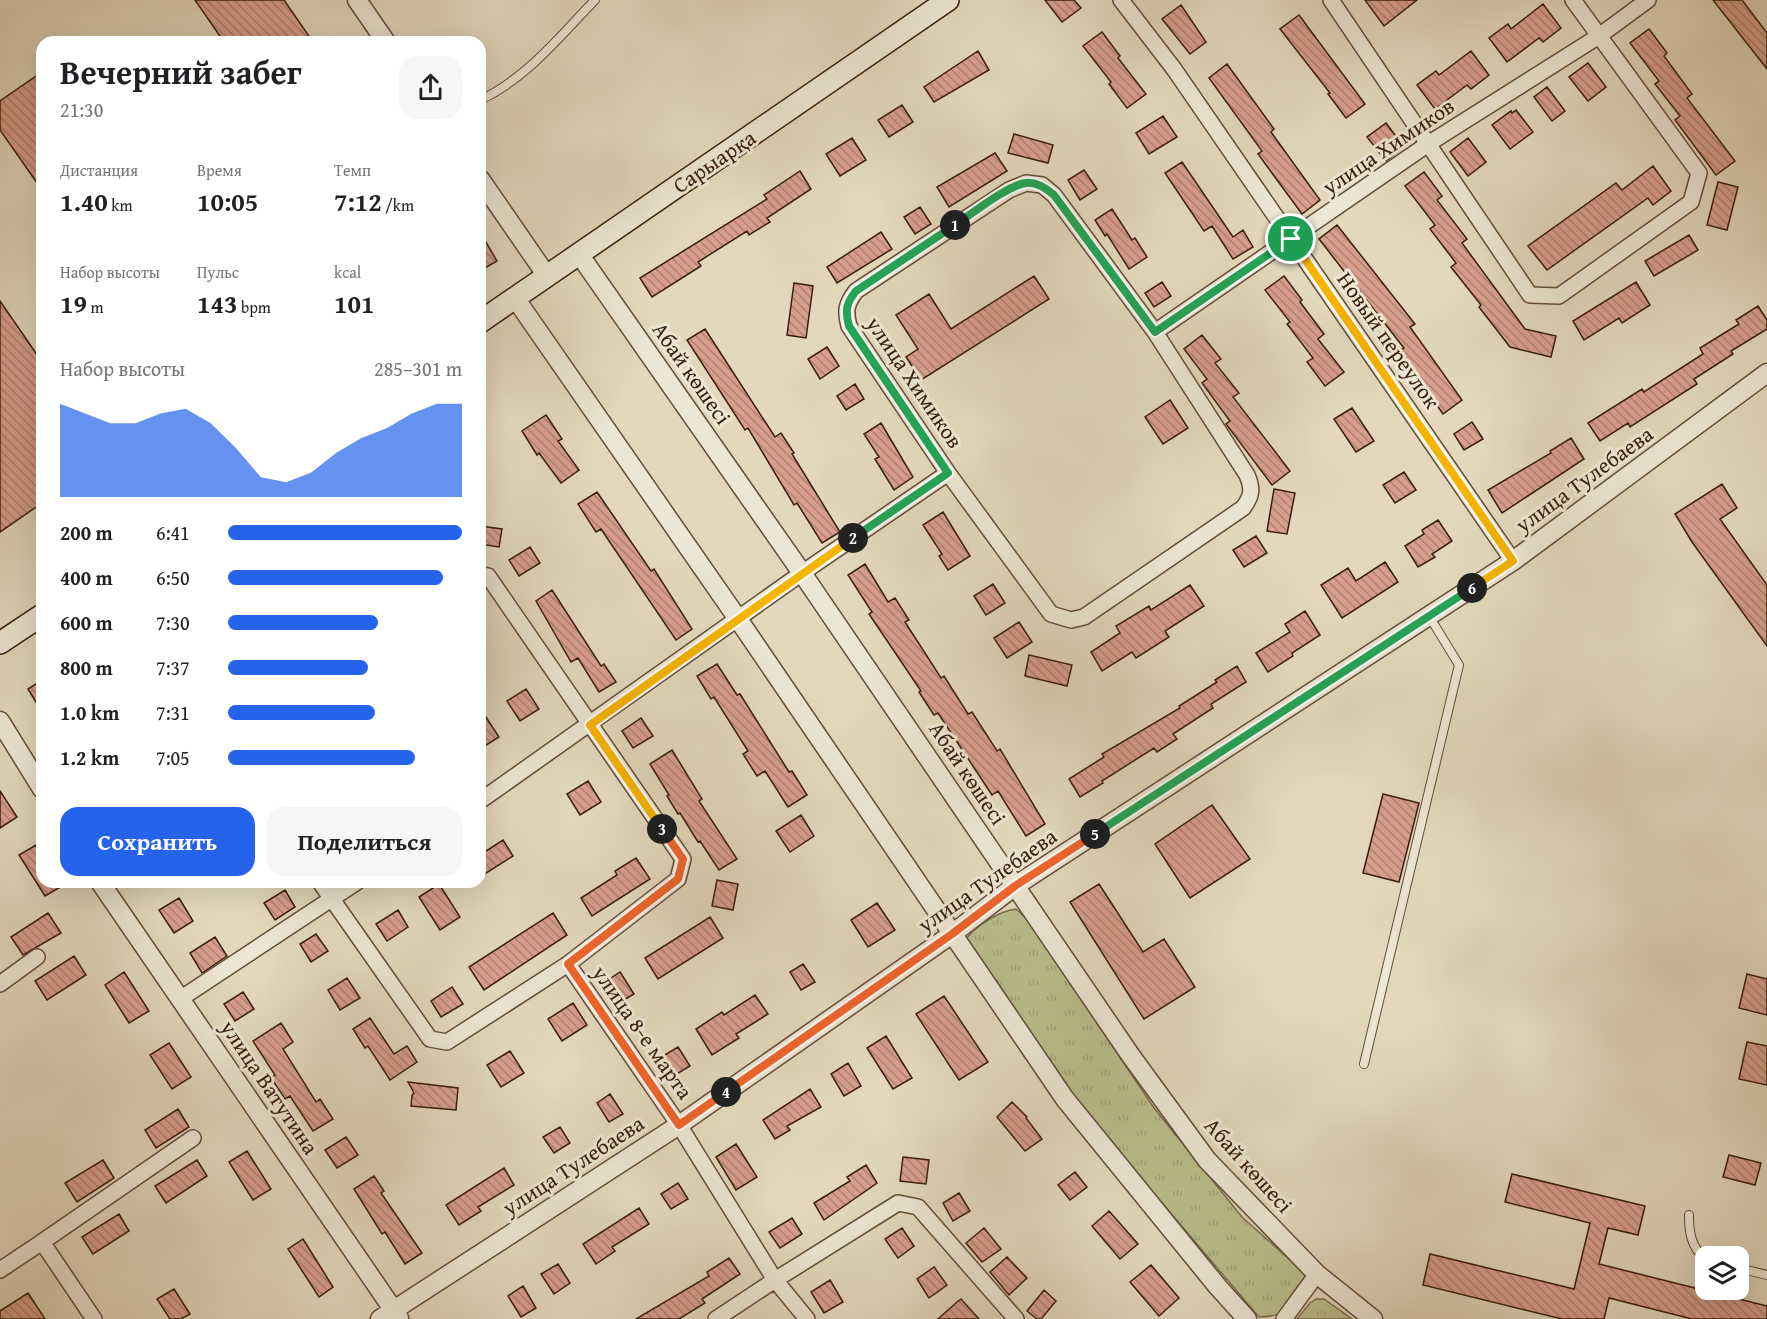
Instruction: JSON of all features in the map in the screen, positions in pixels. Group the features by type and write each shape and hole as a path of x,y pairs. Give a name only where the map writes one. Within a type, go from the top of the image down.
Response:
{"main road":[{"name":"Сарыарқа","path":"486,318 948,0"},
{"path":"0,643 36,619"}],"street":[{"path":"357,0 382,36"},
{"name":"Новый переулок","path":"1121,0 1174,69 1513,561"},
{"path":"1331,0 1530,295 1559,296 1691,202 1699,173 1573,0"},
{"name":"улица Химиков","path":"1155,332 1428,144 1599,36 1648,0"},
{"name":"улица Химиков","path":"1026,183 1042,185 1054,195 1155,332 1247,475 1252,488 1250,498 1243,508 1094,611 1084,617 1071,620 1051,614 948,473 849,326 845,312 848,301 856,291 1009,190 1026,183"},
{"path":"486,187 547,276"},
{"name":"Абай көшесі","path":"579,254 802,573 1131,1056 1207,1160 1317,1274 1373,1319"},
{"path":"515,298 738,619 1065,1099 1218,1287 1247,1319"},
{"name":"улица Тулебаева","path":"391,1316 679,1125 952,934 1015,886 1513,561 1767,373"},
{"name":"улица Химиков","path":"486,797 802,573 948,473"},
{"name":"улица 8-е марта","path":"324,888 430,1040 447,1042 568,964 678,879 683,859 486,576"},
{"path":"0,721 36,779"},
{"name":"улица Ватутина","path":"104,888 391,1316"},
{"path":"180,999 348,888"},
{"path":"0,984 37,957"},
{"name":"улица 8-е марта","path":"568,964 679,1125 775,1280 807,1319"},
{"path":"0,1270 193,1138"},
{"path":"716,1319 898,1203 918,1207 1016,1319"},
{"path":"42,1242 94,1319"},
{"path":"1284,1319 1317,1274"}],"lane":[{"path":"486,97 532,64 595,0"},
{"path":"1364,1064 1459,665 1429,616"},
{"path":"1689,1215 1691,1240 1695,1250"},
{"path":"1749,1271 1767,1275"}],"green space":[{"path":"1016,909 1028,920 1154,1108 1242,1217 1305,1273 1306,1281 1283,1312 1259,1317 1052,1074 966,939 989,920"},
{"path":"1316,1299 1324,1299 1352,1319 1297,1319"}],"building":[{"path":"195,0 284,0 309,36 220,36"},
{"path":"1045,0 1074,0 1081,8 1062,22"},
{"path":"1365,0 1417,0 1384,26"},
{"path":"1713,0 1742,0 1767,33 1767,69"},
{"path":"1543,4 1561,28 1543,42 1539,38 1507,62 1489,38 1508,24 1511,29"},
{"path":"1181,5 1206,42 1190,54 1162,19"},
{"path":"1299,15 1365,104 1346,118 1328,94 1330,93 1280,29"},
{"path":"1649,29 1667,53 1664,56 1692,94 1687,98 1735,161 1716,175 1675,120 1680,116 1655,84 1659,81 1630,43"},
{"path":"1102,32 1120,56 1118,58 1146,94 1127,108 1109,84 1111,82 1083,46"},
{"path":"978,51 989,70 934,102 924,87"},
{"path":"1471,51 1489,75 1471,89 1467,85 1435,109 1417,85 1436,71 1439,75"},
{"path":"1588,63 1606,87 1588,101 1569,77"},
{"path":"1227,64 1274,129 1271,132 1320,200 1302,214 1258,154 1262,151 1209,78"},
{"path":"36,76 36,181 0,130 0,101"},
{"path":"1547,87 1565,111 1552,121 1534,97"},
{"path":"902,105 913,122 889,137 878,120"},
{"path":"1516,110 1533,132 1510,149 1492,125 1511,111 1512,113"},
{"path":"1163,116 1177,137 1149,154 1136,133"},
{"path":"1386,123 1404,147 1386,161 1367,137"},
{"path":"1014,134 1053,145 1048,163 1008,153"},
{"path":"852,138 866,160 840,176 826,154"},
{"path":"1468,138 1486,162 1468,176 1450,152"},
{"path":"995,153 1007,171 949,207 937,187"},
{"path":"1182,162 1233,237 1243,230 1253,247 1233,259 1212,226 1204,231 1165,173"},
{"path":"1653,166 1671,191 1653,205 1648,198 1547,270 1528,246 1616,183 1622,190"},
{"path":"1084,170 1097,189 1080,200 1068,180"},
{"path":"800,171 811,189 767,218 770,222 749,235 747,231 698,262 701,266 652,297 640,278 767,199 764,195"},
{"path":"1424,172 1442,196 1437,200 1467,239 1462,243 1525,329 1556,336 1551,357 1510,347 1451,267 1456,263 1430,229 1435,225 1405,186"},
{"path":"1718,182 1738,187 1727,230 1707,225"},
{"path":"920,207 931,224 915,234 904,217"},
{"path":"1112,209 1132,240 1135,238 1147,257 1129,269 1107,234 1105,236 1095,220"},
{"path":"1337,225 1415,324 1410,327 1462,400 1443,414 1399,351 1404,348 1319,239"},
{"path":"881,232 892,249 837,283 827,267"},
{"path":"1689,235 1698,250 1654,276 1645,261"},
{"path":"486,242 497,261 486,267"},
{"path":"1034,276 1049,299 921,380 906,357 918,349 896,315 929,294 951,329"},
{"path":"1284,276 1324,334 1318,339 1344,372 1325,386 1307,362 1313,358 1287,324 1290,322 1265,290"},
{"path":"1162,282 1171,296 1154,307 1145,293"},
{"path":"1636,282 1650,305 1622,323 1619,318 1584,340 1573,321"},
{"path":"794,283 813,286 806,338 787,335"},
{"path":"0,301 36,353 36,507 0,532"},
{"path":"1758,306 1767,320 1767,329 1731,351 1733,354 1694,379 1697,384 1630,427 1628,423 1600,441 1588,423 1642,389 1644,392 1703,354 1700,348 1739,324 1736,320"},
{"path":"705,329 775,437 781,433 840,532 822,543 797,503 794,505 748,428 745,430 687,340"},
{"path":"1202,335 1221,359 1215,363 1239,393 1233,397 1290,471 1272,485 1226,424 1230,421 1202,383 1207,379 1184,349"},
{"path":"827,347 839,366 820,379 808,359"},
{"path":"855,384 864,399 846,410 837,396"},
{"path":"1170,400 1188,428 1163,444 1145,417"},
{"path":"1352,408 1374,441 1356,452 1334,419"},
{"path":"546,415 562,439 558,441 579,470 561,483 539,453 537,455 522,431"},
{"path":"1472,422 1483,439 1464,450 1454,434"},
{"path":"881,423 913,477 894,490 875,459 879,457 864,434"},
{"path":"1571,438 1584,459 1502,513 1488,490 1551,453 1550,451"},
{"path":"1404,472 1416,490 1395,503 1383,485"},
{"path":"1722,484 1737,508 1720,519 1767,585 1767,646 1692,542 1675,514"},
{"path":"1274,489 1295,493 1287,534 1267,531"},
{"path":"597,492 651,571 654,569 692,629 676,640 601,529 596,532 578,504"},
{"path":"943,512 970,556 948,570 939,556 942,554 923,525"},
{"path":"1438,520 1452,541 1432,554 1435,557 1418,567 1405,546 1424,534 1422,530"},
{"path":"486,527 502,529 499,547 486,545"},
{"path":"1256,536 1267,553 1244,567 1233,550"},
{"path":"530,547 540,563 519,576 509,560"},
{"path":"1385,562 1398,582 1342,618 1321,585 1348,568 1356,581"},
{"path":"865,564 888,602 895,598 909,620 905,622 941,678 944,676 968,714 972,712 997,751 1000,749 1045,824 1026,836 998,791 992,795 938,713 934,715 919,692 921,691 869,614 872,612 848,575"},
{"path":"993,584 1005,603 986,615 974,596"},
{"path":"1190,585 1204,606 1165,631 1169,637 1136,658 1132,652 1102,671 1091,652 1120,633 1116,626 1149,606 1151,610"},
{"path":"552,590 601,666 604,664 616,682 599,692 578,658 571,662 536,601"},
{"path":"1305,611 1320,635 1268,672 1256,653 1290,632 1285,624"},
{"path":"1019,622 1032,642 1007,658 994,638"},
{"path":"1029,655 1072,665 1067,686 1025,676"},
{"path":"717,664 737,695 740,694 789,772 792,771 807,795 788,807 765,771 757,776 743,754 748,751 714,697 711,699 697,676"},
{"path":"1237,666 1246,682 1211,704 1213,708 1173,734 1177,739 1157,752 1154,748 1080,797 1069,779 1104,757 1102,754 1180,708 1179,706 1217,682 1215,680"},
{"path":"36,684 36,702 28,689"},
{"path":"526,689 539,709 520,721 507,701"},
{"path":"486,717 499,737 486,745"},
{"path":"641,718 653,736 633,748 622,731"},
{"path":"672,750 702,799 699,801 737,859 719,870 680,813 678,814 650,764"},
{"path":"588,781 601,802 580,815 567,794"},
{"path":"0,791 17,817 0,828"},
{"path":"1383,794 1419,803 1399,882 1363,873"},
{"path":"1212,805 1250,859 1190,898 1155,844"},
{"path":"801,815 814,836 790,852 776,831"},
{"path":"503,840 513,856 486,873 486,851"},
{"path":"36,845 36,882 19,855"},
{"path":"636,858 650,879 592,916 581,898 617,875 615,871"},
{"path":"717,880 738,884 733,910 712,906"},
{"path":"1099,884 1143,952 1164,939 1195,987 1144,1019 1070,902"},
{"path":"40,888 59,888 45,896"},
{"path":"433,888 442,888 460,917 440,930 419,897"},
{"path":"285,890 295,907 275,920 264,903"},
{"path":"179,898 193,921 174,933 159,910"},
{"path":"877,903 895,930 868,947 851,920"},
{"path":"398,910 408,927 387,941 376,924"},
{"path":"48,913 61,933 23,955 11,937"},
{"path":"553,913 567,935 484,990 469,967"},
{"path":"710,917 723,938 658,979 645,958"},
{"path":"316,934 328,951 311,962 300,944"},
{"path":"215,937 227,956 202,973 190,953"},
{"path":"74,956 86,975 47,1000 35,981"},
{"path":"803,964 815,982 801,990 790,972"},
{"path":"124,972 149,1011 129,1023 105,985"},
{"path":"620,972 634,994 619,1003 605,982"},
{"path":"1747,974 1767,979 1767,1015 1739,1008"},
{"path":"347,978 360,998 340,1010 328,990"},
{"path":"452,987 463,1004 441,1017 431,1001"},
{"path":"243,992 254,1009 235,1021 224,1004"},
{"path":"755,995 768,1014 736,1034 739,1038 712,1055 696,1029 722,1012 724,1015"},
{"path":"944,996 988,1062 959,1080 916,1014"},
{"path":"573,1003 587,1025 562,1041 548,1019"},
{"path":"370,1018 394,1054 407,1046 417,1062 390,1080 368,1046 365,1048 353,1029"},
{"path":"281,1023 293,1042 283,1049 316,1102 320,1099 333,1119 313,1131 290,1096 285,1099 271,1078 275,1075 253,1041"},
{"path":"886,1036 912,1078 893,1089 867,1048"},
{"path":"1747,1042 1767,1046 1767,1085 1739,1079"},
{"path":"169,1043 191,1077 172,1089 150,1055"},
{"path":"678,1047 690,1066 670,1078 658,1059"},
{"path":"510,1051 524,1073 501,1087 487,1065"},
{"path":"848,1063 861,1086 844,1096 831,1074"},
{"path":"408,1082 458,1088 456,1110 411,1106 414,1093"},
{"path":"810,1089 821,1107 787,1126 790,1130 775,1139 763,1120"},
{"path":"610,1094 623,1114 609,1122 597,1103"},
{"path":"1012,1102 1027,1117 1042,1139 1025,1151 997,1117"},
{"path":"178,1109 189,1127 156,1148 145,1130"},
{"path":"560,1127 570,1143 554,1153 543,1137"},
{"path":"346,1137 358,1155 337,1168 325,1150"},
{"path":"736,1144 757,1177 736,1190 716,1157"},
{"path":"247,1151 271,1189 253,1200 229,1162"},
{"path":"1729,1155 1761,1163 1755,1185 1723,1177"},
{"path":"903,1157 929,1160 926,1184 900,1181"},
{"path":"103,1160 114,1178 77,1202 65,1183"},
{"path":"197,1160 207,1176 166,1203 155,1186"},
{"path":"866,1165 877,1183 824,1220 814,1203 850,1181 847,1177"},
{"path":"504,1168 514,1185 478,1207 481,1211 459,1225 446,1205"},
{"path":"1075,1172 1087,1187 1070,1200 1058,1185"},
{"path":"1512,1174 1645,1206 1638,1235 1608,1228 1599,1264 1695,1288 1695,1300 1743,1300 1767,1306 1767,1319 1692,1319 1609,1298 1604,1319 1562,1319 1423,1285 1430,1254 1574,1289 1590,1223 1505,1202"},
{"path":"374,1176 384,1191 381,1193 422,1253 405,1264 385,1232 382,1234 354,1189"},
{"path":"678,1183 688,1199 671,1209 661,1194"},
{"path":"959,1193 970,1211 953,1221 943,1203"},
{"path":"639,1208 649,1224 612,1247 615,1251 596,1264 583,1244"},
{"path":"1109,1211 1138,1244 1120,1259 1092,1226"},
{"path":"119,1214 129,1231 93,1254 82,1237"},
{"path":"792,1218 802,1234 780,1248 769,1232"},
{"path":"902,1228 914,1246 898,1258 885,1239"},
{"path":"984,1228 1001,1249 982,1262 966,1243"},
{"path":"303,1239 333,1287 319,1297 288,1249"},
{"path":"1007,1257 1027,1278 1009,1295 990,1272"},
{"path":"729,1258 740,1274 702,1299 705,1303 679,1319 636,1319 709,1276 707,1272"},
{"path":"558,1264 570,1283 554,1294 541,1274"},
{"path":"1151,1265 1179,1298 1159,1316 1130,1282"},
{"path":"934,1267 947,1285 929,1298 917,1279"},
{"path":"830,1280 843,1302 824,1313 811,1292"},
{"path":"523,1286 536,1308 521,1317 508,1296"},
{"path":"174,1289 190,1314 181,1319 170,1319 157,1299"},
{"path":"1044,1290 1056,1301 1041,1319 1037,1319 1027,1311"},
{"path":"28,1293 45,1319 0,1319 0,1311"},
{"path":"961,1299 979,1319 938,1319 957,1302"}],"route":[{"path":"1026,183 1042,185 1054,195 1155,332 1291,239 1513,561 1015,886 952,934 679,1125 568,964 678,879 683,859 590,725 802,573 948,473 849,326 845,312 848,301 856,291 907,257 1009,190 1026,183"}]}
